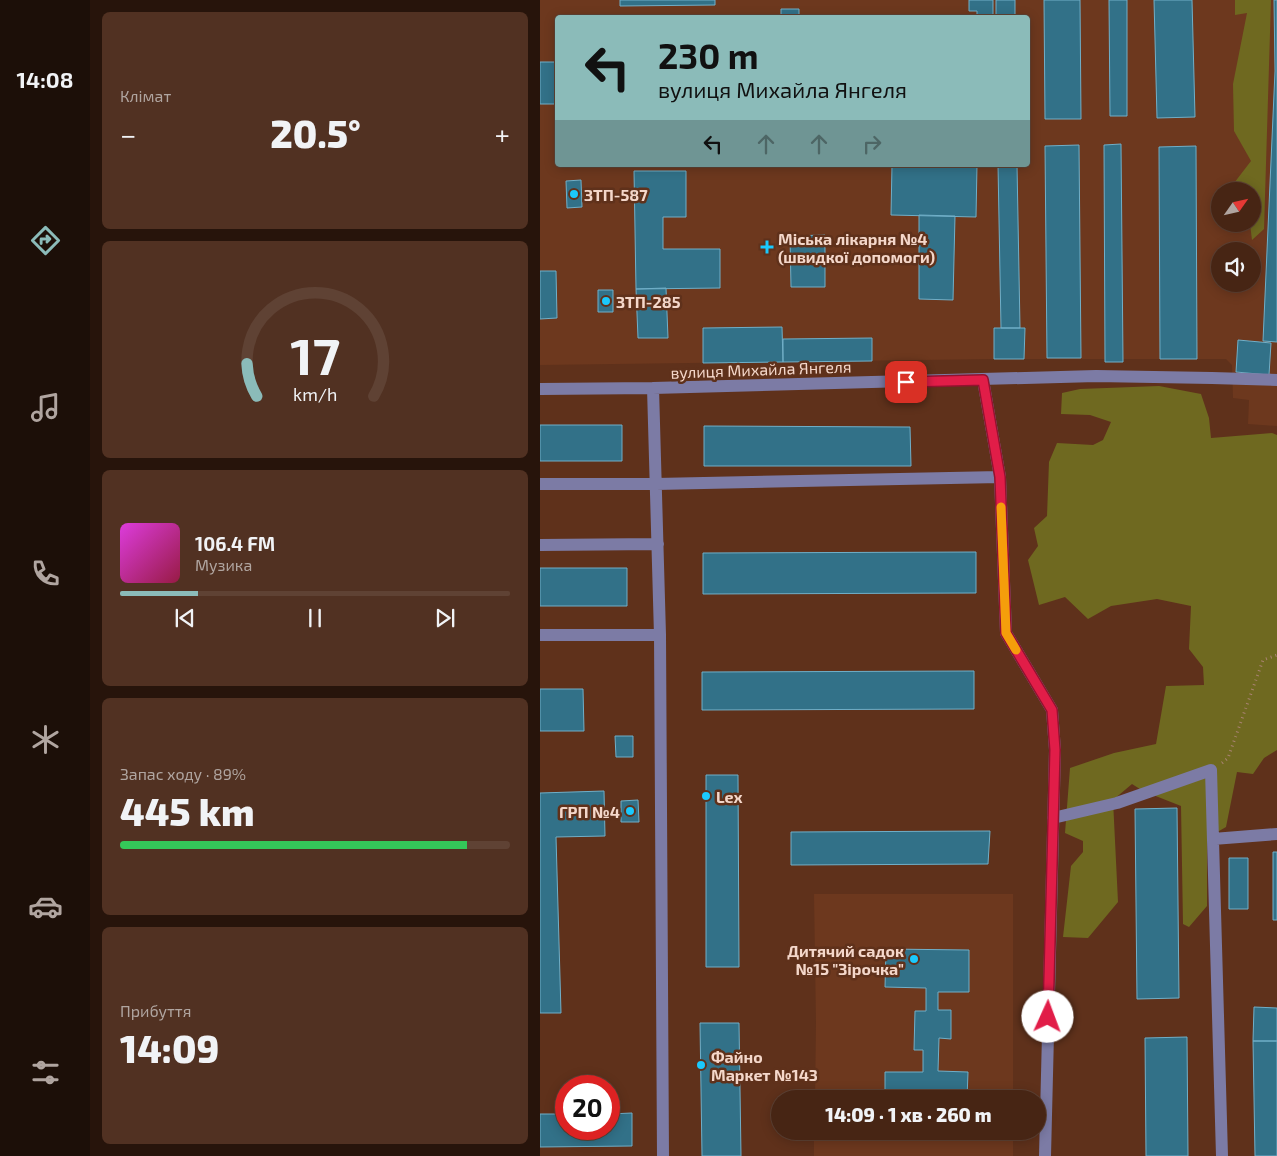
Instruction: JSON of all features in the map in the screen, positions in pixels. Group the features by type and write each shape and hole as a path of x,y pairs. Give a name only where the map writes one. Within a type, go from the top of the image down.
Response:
{"street":[{"name":"вулиця Михайла Янгеля","path":"540,389 1143,376 1277,380"},
{"path":"983,380 1000,477 1006,633 1052,710 1055,750 1045,1156"},
{"path":"653,388 660,635 663,1156"},
{"path":"540,484 656,484 1000,477"},
{"path":"540,545 658,544"},
{"path":"540,635 660,635"},
{"path":"1053,818 1117,804 1211,770 1222,1156"},
{"path":"1214,839 1277,834"}],"path":[{"path":"1211,770 1228,758 1263,660 1277,655"}],"shaded area":[{"path":"540,0 1277,0 1277,426 1248,424 1249,400 1233,398 1232,365 1226,359 994,359 540,365"},
{"path":"1235,0 1271,0 1264,229 1261,232 1261,182 1235,182 1251,161 1234,131 1233,84 1247,13 1235,15"},
{"path":"1251,232 1261,232 1252,240"},
{"path":"1159,386 1201,394 1209,418 1211,438 1272,433 1277,435 1277,750 1264,758 1253,774 1237,772 1226,827 1207,838 1207,906 1189,927 1183,924 1181,806 1143,791 1132,784 1113,800 1118,902 1088,938 1063,937 1071,866 1083,852 1083,841 1065,833 1070,768 1114,753 1156,744 1166,686 1204,685 1203,667 1189,649 1191,606 1157,599 1111,606 1088,619 1065,597 1039,605 1028,560 1038,546 1034,528 1047,516 1049,462 1057,443 1093,445 1103,440 1111,422 1090,415 1061,414 1062,393 1080,389"},
{"name":"Дитячий садок №15 \"Зірочка\"","path":"814,894 1013,894 1013,1090 815,1090"},
{"path":"814,1140 1013,1140 1013,1156 814,1156"}],"building":[{"path":"620,0 715,0 715,5 620,6"},
{"path":"969,0 993,0 993,15 977,15 977,11 969,11"},
{"path":"996,0 1015,0 1015,15 996,15"},
{"path":"1044,0 1080,0 1081,119 1045,119"},
{"path":"1109,0 1127,0 1127,116 1110,116"},
{"path":"1154,0 1192,0 1195,117 1157,118"},
{"path":"1274,0 1277,0 1277,342 1263,341 1275,71"},
{"path":"781,9 799,9 799,15 781,15"},
{"path":"540,62 555,62 555,104 540,104"},
{"path":"1121,144 1123,362 1105,362 1104,145"},
{"path":"1079,145 1081,358 1047,358 1045,146"},
{"path":"1196,146 1197,359 1160,359 1159,147"},
{"path":"892,167 977,167 976,217 891,215"},
{"path":"998,167 1017,167 1020,328 1001,328"},
{"path":"634,171 686,171 686,217 663,217 663,249 720,249 720,288 636,289"},
{"name":"ЗТП-587","path":"581,180 582,207 567,208 566,181"},
{"path":"919,215 955,216 953,300 919,299"},
{"path":"825,235 825,287 791,287 790,236"},
{"path":"540,271 556,271 557,318 540,319"},
{"path":"666,288 668,338 638,338 636,289"},
{"name":"ЗТП-285","path":"598,290 613,290 613,312 598,312"},
{"path":"782,327 783,362 703,363 703,328"},
{"path":"994,328 1025,328 1024,359 994,359"},
{"path":"872,338 872,361 783,362 783,339"},
{"path":"1238,340 1271,343 1269,375 1236,372"},
{"path":"540,425 622,425 622,461 540,461"},
{"path":"704,426 910,427 911,466 704,466"},
{"path":"976,552 976,593 703,594 703,553"},
{"path":"540,568 627,568 627,606 540,606"},
{"path":"974,671 974,709 702,710 702,672"},
{"path":"540,689 583,689 584,731 540,731"},
{"path":"615,736 633,736 633,757 616,757"},
{"path":"706,775 738,775 739,967 706,967"},
{"path":"604,791 605,836 556,837 561,1013 540,1013 540,793"},
{"name":"ГРП №4","path":"638,800 639,822 621,822 621,801"},
{"path":"1177,808 1179,998 1137,999 1135,809"},
{"path":"990,831 988,864 791,865 791,832"},
{"path":"1273,852 1277,852 1277,920 1273,920"},
{"path":"1229,858 1248,858 1248,909 1229,909"},
{"path":"886,949 969,950 969,992 938,992 938,1010 951,1010 951,1039 939,1038 938,1071 968,1072 967,1090 885,1090 885,1072 923,1072 923,1050 914,1050 915,1011 926,1011 926,988 885,987"},
{"path":"1254,1007 1277,1008 1277,1041 1253,1041"},
{"path":"700,1023 739,1023 741,1156 702,1156"},
{"path":"1187,1037 1188,1156 1146,1156 1145,1038"},
{"path":"1253,1041 1277,1041 1277,1156 1255,1156"},
{"path":"632,1113 632,1146 540,1147 540,1114 555,1114 555,1140 620,1140 620,1114"}],"slow traffic":[{"path":"1001,507 1006,633 1016,650"}],"place":[{"name":"ЗТП-587","path":"574,194"},
{"name":"Міська лікарня №4 (швидкої допомоги)","path":"767,247"},
{"name":"ЗТП-285","path":"606,301"},
{"name":"Lex","path":"706,796"},
{"name":"ГРП №4","path":"630,811"},
{"name":"Дитячий садок №15 \"Зірочка\"","path":"914,959"},
{"name":"Файно Маркет №143","path":"701,1065"}],"route":[{"path":"906,382 983,380 1000,477 1006,633 1052,710 1055,750 1048,1017"}]}
